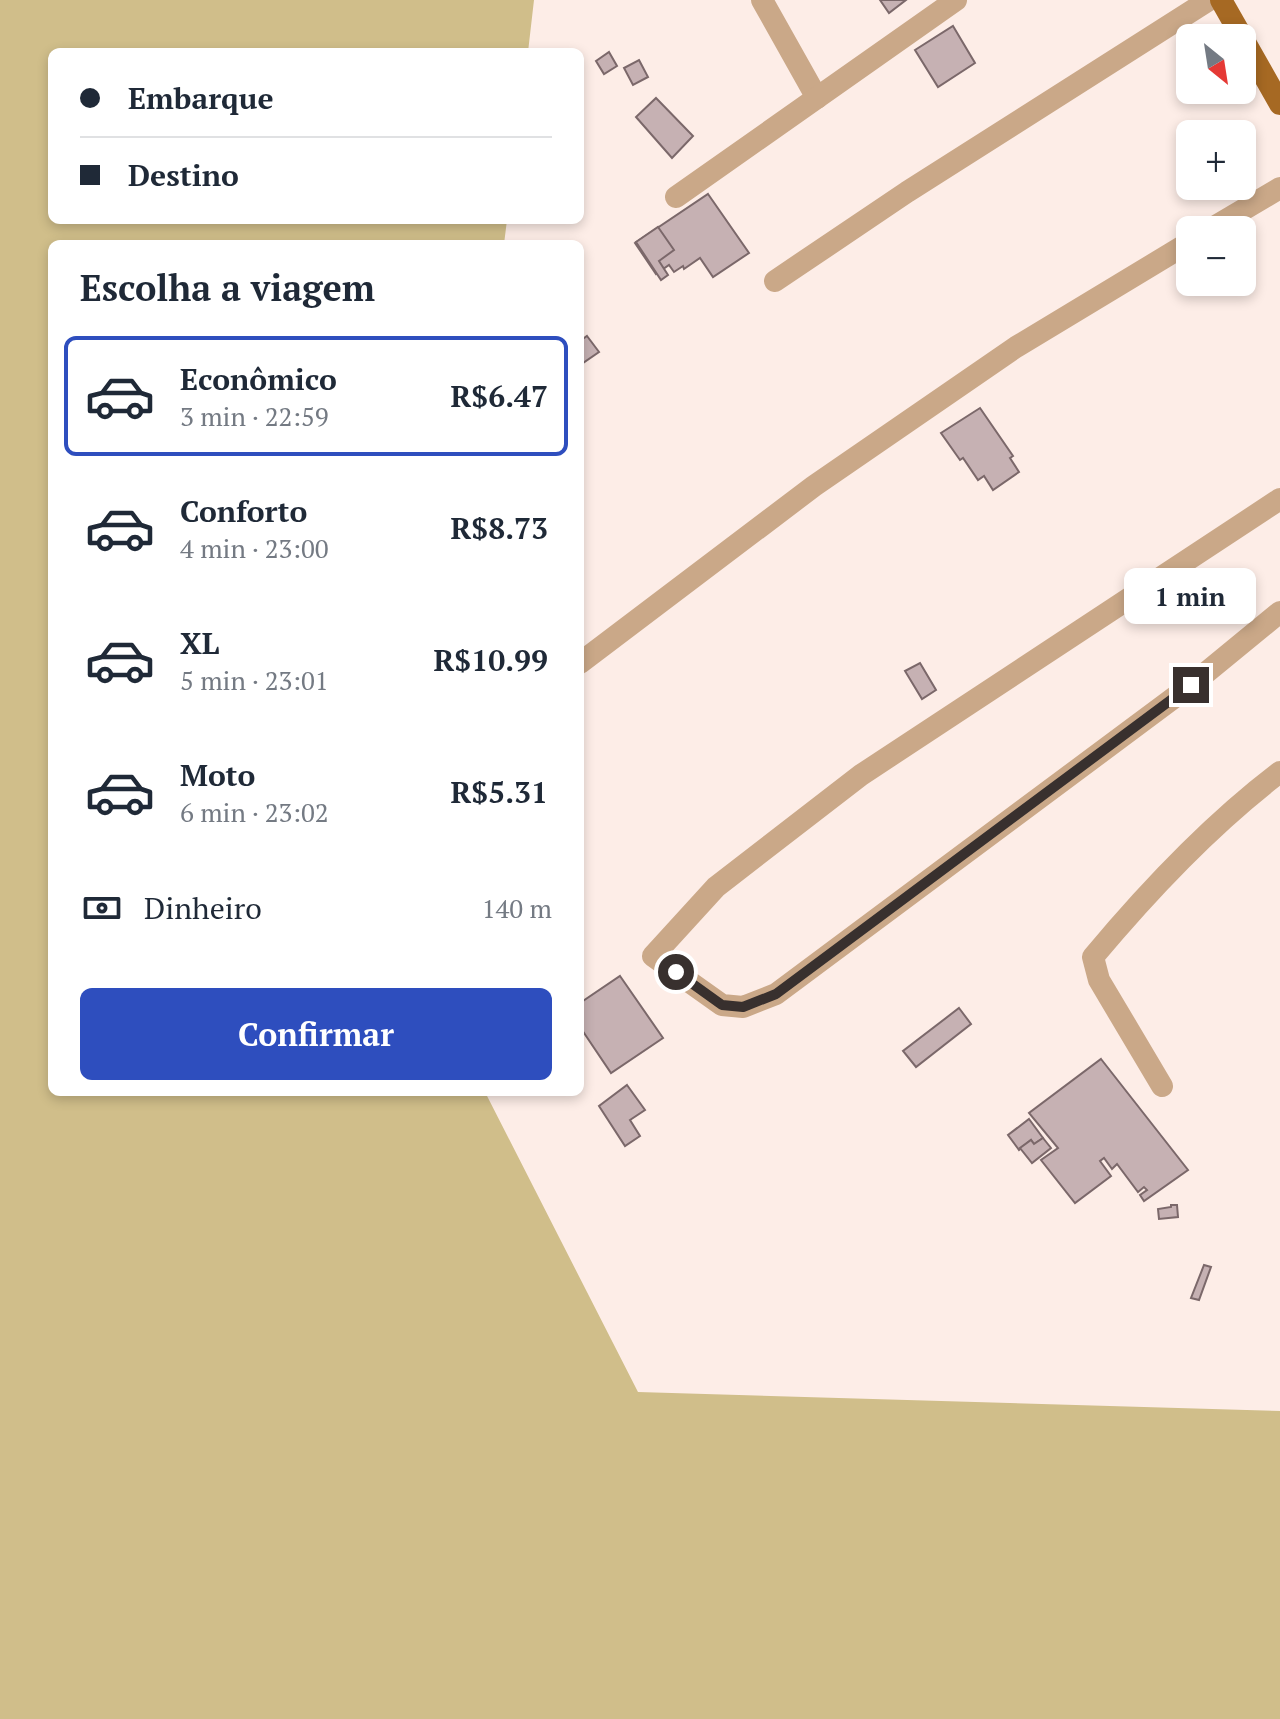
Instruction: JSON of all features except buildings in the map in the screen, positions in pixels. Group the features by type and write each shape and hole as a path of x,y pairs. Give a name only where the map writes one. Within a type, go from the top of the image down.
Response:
{"main road":[{"path":"1221,0 1280,104"}],"street":[{"path":"762,0 817,98"},
{"path":"676,197 956,0"},
{"path":"775,281 907,192 1209,0"},
{"path":"1233,216 1280,188"},
{"path":"584,660 864,451 1016,347 1176,250"},
{"path":"1280,499 861,775 716,887 653,956 722,1005 743,1007 776,994 1191,685 1280,612"},
{"path":"1162,1086 1099,980 1093,957 1138,903 1248,797 1280,772"}],"shaded area":[{"path":"0,0 534,0 528,48 48,48 48,224 506,224 504,240 48,240 48,1096 487,1096 638,1392 1280,1411 1280,1719 0,1719"}],"route":[{"path":"676,972 722,1005 743,1007 776,994 1191,685"}]}
